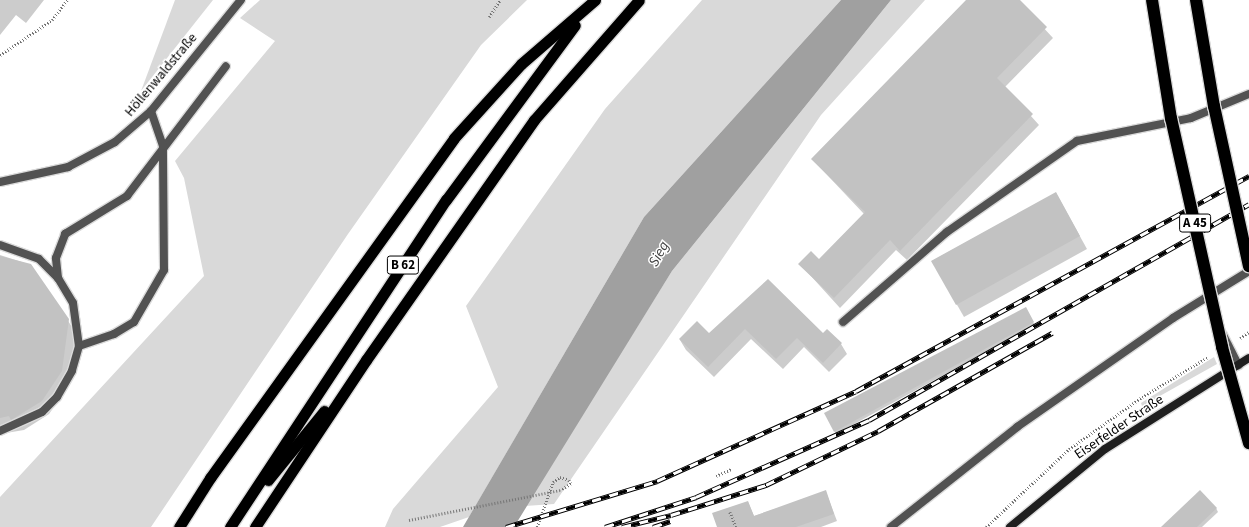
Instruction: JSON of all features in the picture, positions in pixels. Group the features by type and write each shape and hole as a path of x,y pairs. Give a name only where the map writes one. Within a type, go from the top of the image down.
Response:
{"highway":[{"name":"B 62","path":"230,527 446,200 586,10 595,0"},
{"name":"B 62","path":"255,527 366,360 534,120 639,0"},
{"name":"A 45","path":"1152,0 1171,118 1222,347 1249,443"},
{"path":"1196,0 1214,106 1249,266"},
{"name":"B 62","path":"179,527 210,478 454,138 521,64 586,10"},
{"name":"B 62","path":"230,527 366,360"}],"main road":[{"name":"Eiserfelder Straße","path":"1010,527 1105,449 1249,358"}],"street":[{"name":"Höllenwaldstraße","path":"0,182 42,175 90,157 115,142 151,111 241,0"},
{"path":"58,278 56,258 65,234 127,196 163,146 226,66"},
{"path":"843,322 947,232 1077,141 1191,118 1249,94"},
{"path":"79,346 114,334 134,322 164,270 163,146 151,111"},
{"path":"0,245 39,259 58,278 73,303 79,346 72,371 57,397 42,412 0,431"},
{"path":"891,527 1017,427 1206,298 1249,271"},
{"path":"1206,298 1238,365"}],"path":[{"path":"0,55 52,20 67,0"},
{"path":"489,17 500,0"},
{"path":"986,527 1069,449 1142,397 1249,332"},
{"path":"716,476 731,469"},
{"path":"410,520 561,490 567,489 569,480 560,477 553,482 537,527"},
{"path":"730,512 736,527"}],"shaded area":[{"path":"175,0 213,0 141,91"},
{"path":"260,0 527,0 481,45 348,234 151,527 0,527 0,497 204,276 184,178 175,161 275,41 240,18"},
{"path":"702,0 841,0 644,217 469,517 440,527 385,527 393,509 498,387 466,306 605,109"},
{"path":"891,0 925,0 821,115 554,504 525,506 672,271"},
{"path":"1214,357 1217,364 1142,406 1141,403"}],"water":[{"name":"Sieg","path":"841,0 891,0 672,271 514,527 463,527 644,217"}],"building":[{"path":"966,0 1020,0 1047,27 997,78 1033,114 900,251 890,240 834,298 798,264 811,251 819,259 865,212 811,159"},
{"path":"1056,192 1080,236 956,305 931,261"},
{"path":"0,256 31,264 69,319 62,371 42,401 11,420 9,416 0,418"},
{"path":"768,279 823,333 827,329 842,343 823,363 797,338 776,359 745,329 708,367 679,339 697,321 709,333"},
{"path":"1026,307 1034,322 834,432 824,413"},
{"path":"826,490 834,514 796,527 717,527 712,513 748,501 754,516"},
{"path":"1200,490 1217,508 1197,527 1161,527"}],"railway":[{"path":"506,527 657,481 856,391 1249,176"},
{"path":"605,527 696,497 869,420 1249,204"},
{"path":"622,527 671,515 766,485 878,431 1052,333"},
{"path":"653,527 670,521"}]}
